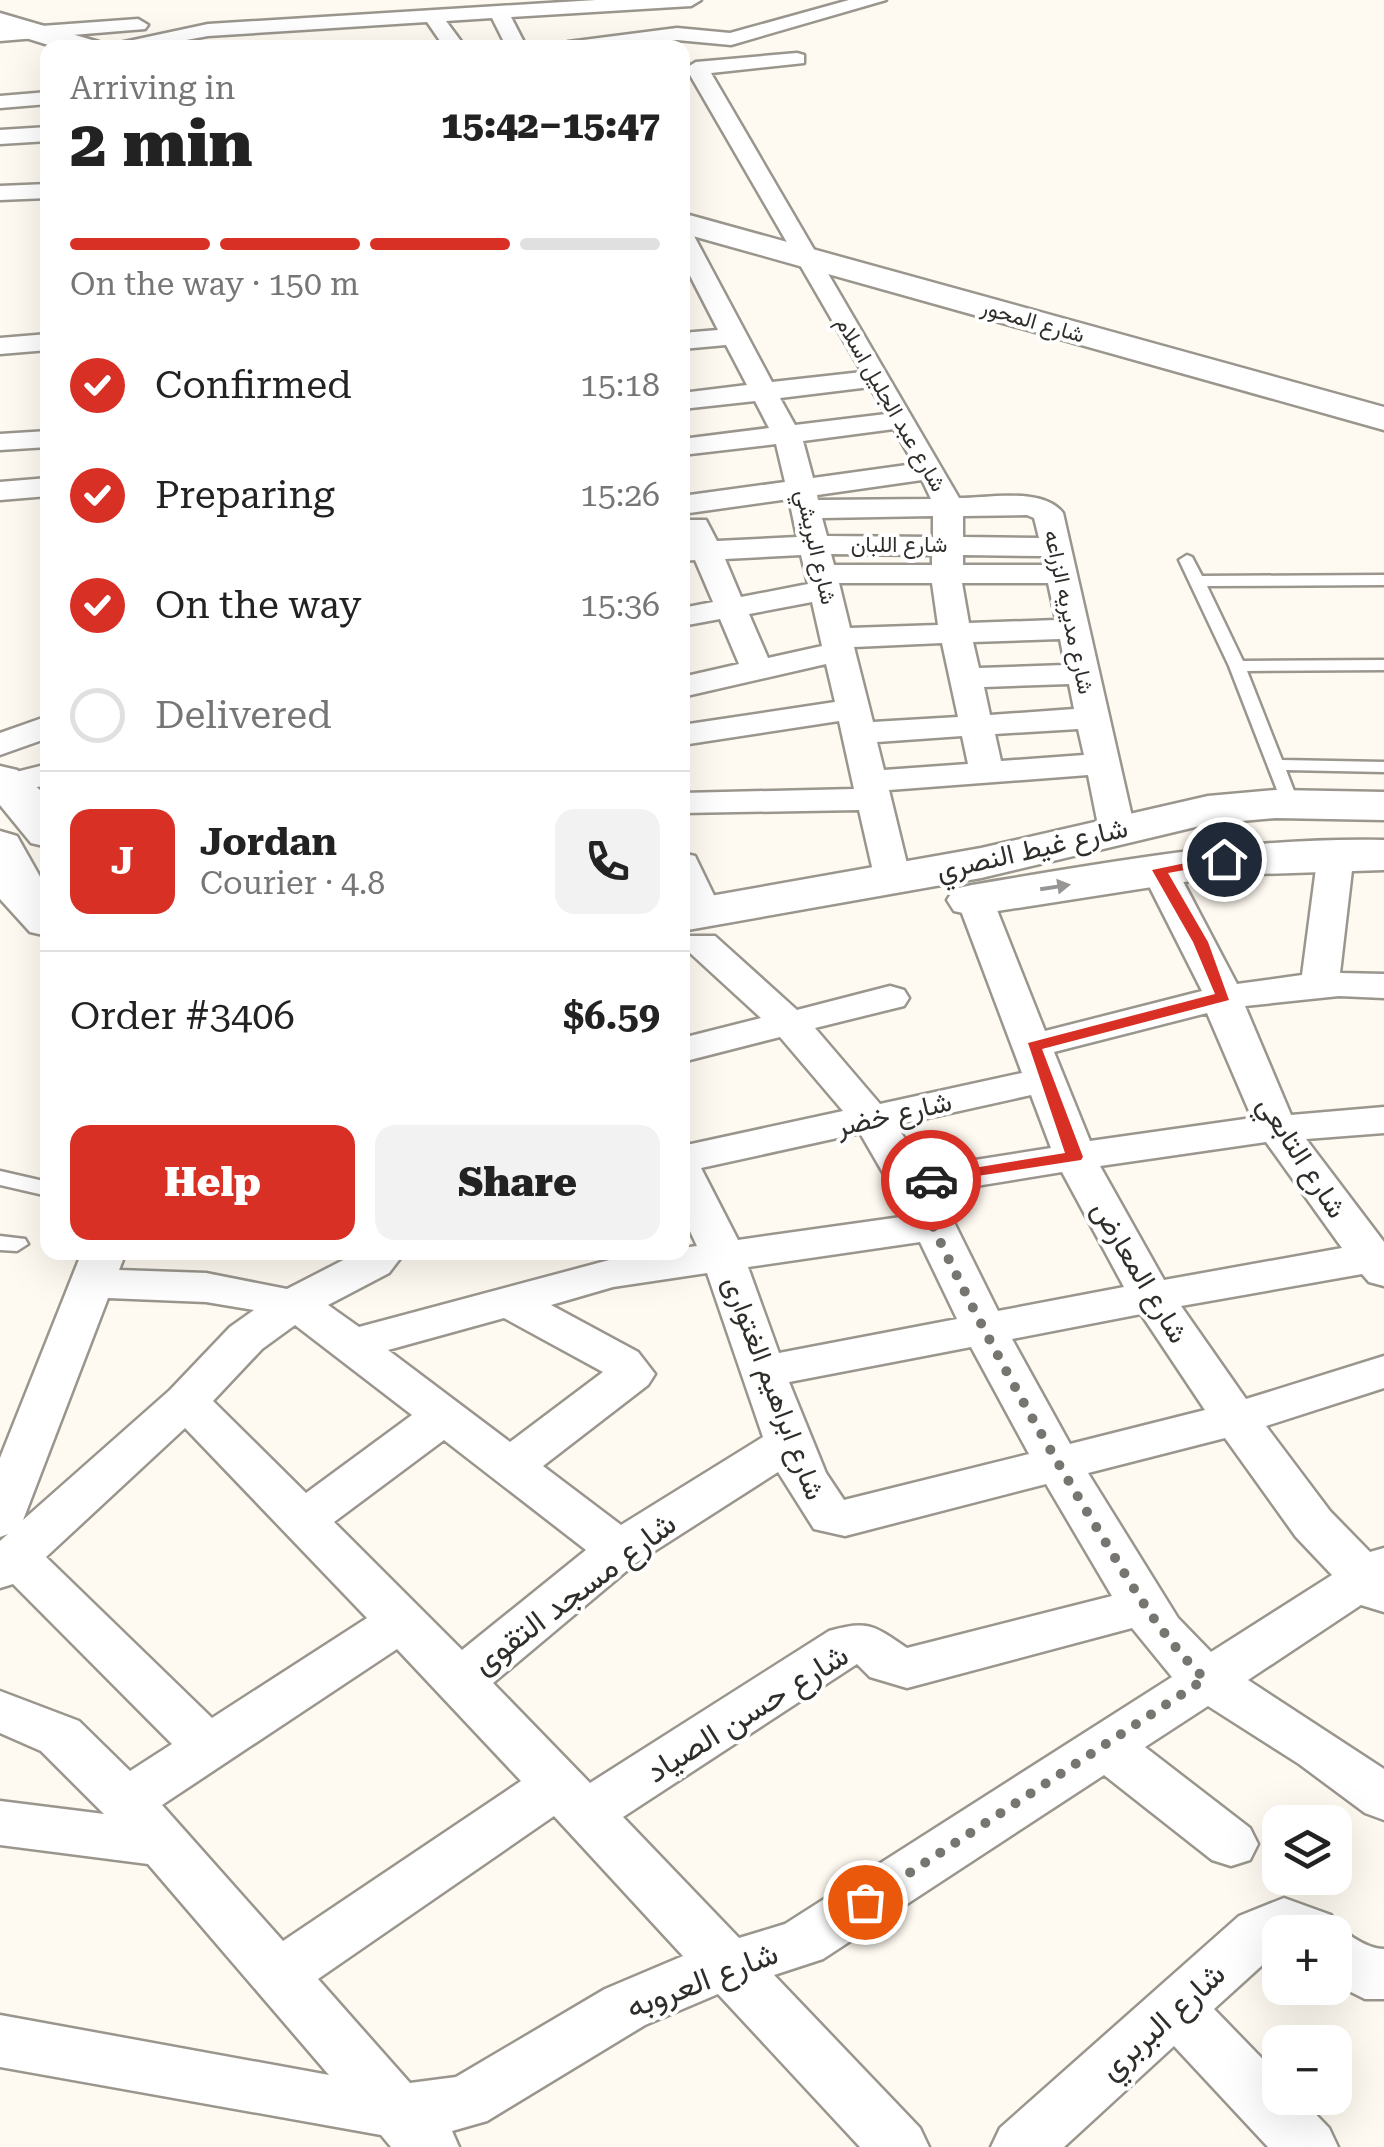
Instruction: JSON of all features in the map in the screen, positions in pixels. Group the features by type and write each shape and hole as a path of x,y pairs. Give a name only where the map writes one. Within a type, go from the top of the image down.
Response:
{"main road":[{"path":"2,31 45,40"},
{"name":"شارع المحور","path":"690,213 800,249 1384,419"},
{"name":"شارع المحور","path":"690,225 800,249 1384,403"},
{"path":"13,771 40,822"},
{"path":"1251,856 1279,833 1280,791"},
{"name":"شارع غيط النصري","path":"693,930 1280,791 1384,808"},
{"path":"1368,853 1370,840 1365,829 1369,818 1384,808"},
{"path":"0,846 22,894 40,913"},
{"name":"شارع غيط النصري","path":"693,930 974,900 1251,856 1368,853"}],"street":[{"path":"45,40 220,24 381,2 498,11 569,10 693,0 742,36"},
{"path":"770,0 793,18"},
{"path":"628,40 677,34 718,40 876,0"},
{"path":"144,40 220,24 361,19 431,7"},
{"path":"431,7 451,40"},
{"path":"569,10 576,40"},
{"path":"498,11 513,40"},
{"path":"361,19 375,40"},
{"path":"296,24 305,40"},
{"path":"690,68 797,60"},
{"name":"شارع عبد الجليل اسلام","path":"690,68 879,378 948,505 946,559 955,634 987,773"},
{"path":"0,102 40,99"},
{"path":"0,137 40,134"},
{"path":"0,192 40,190"},
{"name":"شارع البريشي","path":"696,288 736,336 787,434 893,880"},
{"path":"690,340 736,336"},
{"path":"0,346 40,343"},
{"path":"690,400 879,378"},
{"path":"690,446 903,420"},
{"path":"0,442 40,440"},
{"path":"690,505 804,498 932,470"},
{"path":"0,491 40,487"},
{"name":"شارع مديريه الزراعه","path":"804,498 1042,509 1049,516 1117,830"},
{"path":"694,551 726,597 757,670"},
{"name":"شارع اللبان","path":"694,551 821,570"},
{"path":"690,613 726,597 821,570 946,559 1058,561"},
{"path":"690,593 726,597"},
{"path":"730,728 693,684 757,670 838,645 955,634 1073,630"},
{"path":"965,678 1083,674"},
{"path":"690,734 857,721 976,726 1092,718"},
{"path":"13,771 40,736"},
{"path":"693,802 873,790 987,773 1103,764"},
{"path":"1320,984 1368,853"},
{"name":"شارع التابعي","path":"1159,870 1200,942 1224,996 1250,1073 1276,1126 1380,1262"},
{"name":"شارع المعارض","path":"974,900 1075,1157 1151,1297 1313,1524 1377,1580"},
{"path":"693,930 790,1024 872,1120 913,1183 984,1329 1058,1466 1160,1632 1205,1679 1318,1749 1384,1798"},
{"name":"شارع خضر","path":"690,1157 872,1120 1224,996 1320,984 1384,986"},
{"path":"690,1048 890,998"},
{"path":"913,1183 1276,1126 1384,1120"},
{"name":"شارع ابراهيم الغتوارى","path":"690,1188 722,1254 790,1442 816,1502 831,1518 1058,1466 1235,1419 1384,1372"},
{"path":"690,1260 932,1226"},
{"path":"5,1548 186,1401 246,1338 292,1304 377,1260"},
{"path":"350,1345 506,1299 612,1273 687,1260"},
{"path":"765,1371 1151,1297 1380,1262"},
{"path":"5,1548 98,1268 292,1304 620,1550"},
{"path":"506,1299 622,1362 632,1374 508,1468"},
{"path":"186,1401 460,1680 898,2147"},
{"path":"305,1518 441,1418"},
{"name":"شارع مسجد التقوى","path":"460,1680 620,1550 790,1442"},
{"path":"5,1548 207,1746"},
{"name":"شارع العروبه","path":"0,2040 309,2099 415,2129 444,2107 486,2093 624,2007 675,1983 802,1942 1205,1679 1377,1580"},
{"name":"شارع حسن الصياد","path":"281,1974 570,1801 846,1644 868,1644 888,1664 907,1668 1145,1606"},
{"path":"126,1801 401,1621"},
{"path":"0,1711 60,1736 126,1801 415,2129"},
{"path":"1105,1746 1231,1844"},
{"path":"0,1823 166,1844"},
{"name":"شارع البربري","path":"1021,2147 1262,1932"},
{"path":"1352,1964 1365,1974 1384,1974"},
{"path":"1176,2010 1308,2147"}],"lane":[{"path":"1187,560 1237,666 1280,791 1384,767"},
{"path":"1196,581 1384,580"},
{"path":"1237,666 1384,666"},
{"path":"0,1178 40,1187"}],"way so far":[{"path":"865,1902 1205,1679 1160,1632 1058,1466 984,1329 913,1183 931,1180"}],"route":[{"path":"931,1180 1075,1157 1034,1046 1224,996 1200,942 1159,870 1224,859"}]}
